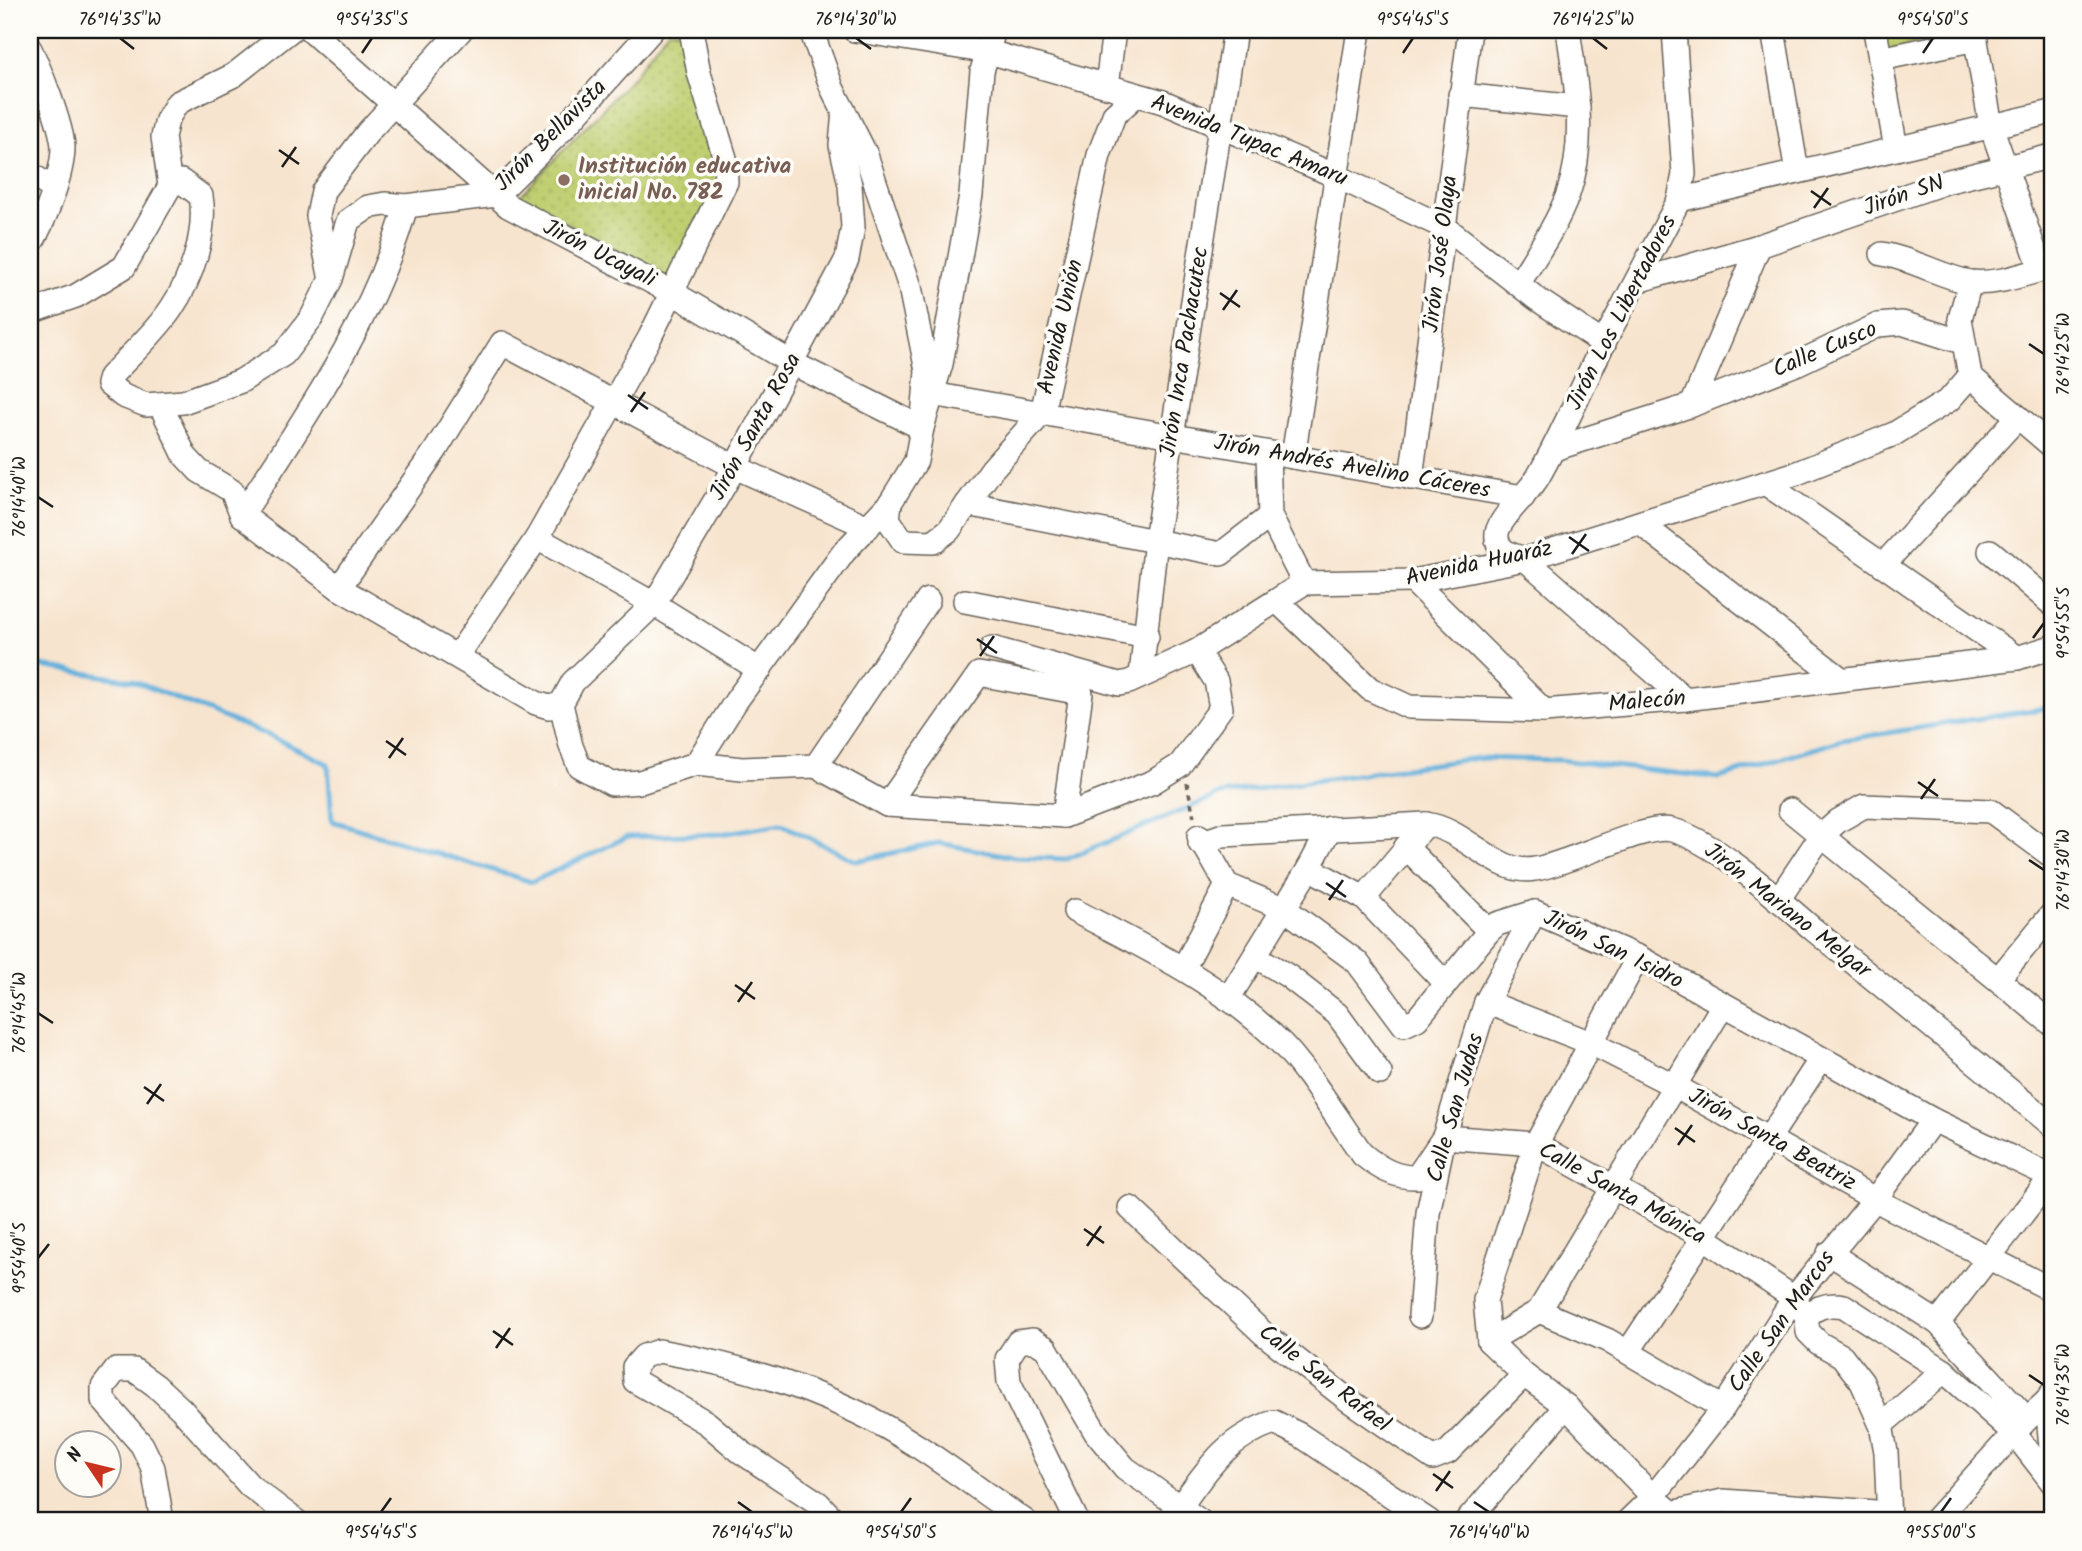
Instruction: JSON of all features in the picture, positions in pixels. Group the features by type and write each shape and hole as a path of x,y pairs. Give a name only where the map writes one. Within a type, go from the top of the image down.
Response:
{"street":[{"path":"30,312 76,296 124,267 170,186 163,137 167,120 177,103 234,75 291,30"},
{"name":"Jirón Ucayali","path":"310,30 496,195 529,217 673,293 792,363 922,428"},
{"path":"331,279 318,216 323,191 392,104 461,30"},
{"name":"Jirón Bellavista","path":"170,186 181,181 201,196 204,211 195,258 171,309 108,383 124,396 146,405 183,402 242,381 284,354 312,317 331,279 348,221 368,207 386,204 405,206 496,195 565,127 652,30"},
{"path":"458,655 537,538 673,293 726,183 725,158 699,74 691,30"},
{"path":"695,764 844,552 890,503 916,461 922,428 927,371 910,287 866,155 811,30"},
{"path":"922,428 932,394 971,195 982,71 994,30"},
{"path":"1107,86 1114,30"},
{"name":"Jirón Inca Pachacutec","path":"1142,675 1156,540 1234,30"},
{"path":"1293,457 1359,30"},
{"name":"Jirón José Olaya","path":"1411,478 1470,30"},
{"path":"1519,283 1567,196 1577,159 1578,107 1568,30"},
{"name":"Jirón Los Libertadores","path":"1525,559 1507,554 1498,542 1500,525 1523,497 1554,449 1604,344 1679,200 1684,174 1674,30"},
{"path":"1773,30 1797,172"},
{"path":"1875,30 1896,149"},
{"name":"Avenida Tupac Amaru","path":"867,31 989,52 1135,96 1149,96 1336,176 1446,228 1604,344"},
{"path":"1880,59 1975,34 1991,126 2005,168 2047,268 1993,282 1970,282 1907,258 1882,254"},
{"path":"30,49 41,72 63,147 43,225 30,245"},
{"path":"1460,95 1578,107"},
{"name":"Avenida Unión","path":"890,503 888,519 893,531 903,541 933,542 949,530 992,469 1042,413 1099,155 1114,115 1135,96"},
{"name":"Jirón Santa Rosa","path":"561,704 573,682 654,604 735,467 847,259 853,227 850,185 841,145 844,110"},
{"path":"1679,200 2052,112"},
{"name":"Jirón SN","path":"1637,281 1759,246 1949,181 2052,156"},
{"path":"30,174 54,189"},
{"path":"242,515 344,356 376,288 405,206"},
{"path":"1692,405 1759,246"},
{"path":"1970,282 1960,319 1970,376 2052,446"},
{"name":"Calle Cusco","path":"1554,449 1692,405 1796,364 1878,325 1902,323 1962,342"},
{"path":"339,588 435,451 502,343 735,467 868,527"},
{"name":"Avenida Huaráz","path":"1304,583 1413,581 1525,559 1765,483 1894,434 1950,400 1970,376"},
{"name":"Jirón Andrés Avelino Cáceres","path":"932,394 1523,497"},
{"path":"160,404 185,457 199,471 232,491 242,515 339,588 458,655 536,703 549,706 561,704 570,746 579,766 612,784 640,782 695,764 742,769 816,766 887,805 1064,816 1153,782 1180,765 1221,708 1216,681 1197,651"},
{"path":"1883,565 2018,417"},
{"path":"992,648 1119,684 1197,651 1304,583 1270,516 1268,453"},
{"path":"1765,483 2017,658"},
{"path":"967,504 1221,554 1270,516"},
{"path":"1640,523 1840,678"},
{"path":"537,538 654,604 760,670"},
{"path":"1990,551 2052,604"},
{"path":"1525,559 1685,699"},
{"path":"1413,581 1544,711"},
{"path":"816,766 928,600"},
{"path":"965,600 1147,637"},
{"name":"Malecón","path":"1277,601 1370,689 1409,707 1544,711 1685,699 2017,658 2052,647"},
{"path":"887,805 979,674 1081,693 1064,816"},
{"path":"1778,900 1820,838 1838,821 1864,806 1991,811 2052,856"},
{"path":"1790,810 1820,838 2052,1023"},
{"path":"1364,898 1426,824"},
{"name":"Jirón Mariano Melgar","path":"1199,839 1223,835 1426,824 1444,826 1469,840 1493,860 1510,867 1533,870 1579,858 1655,828 1671,830 1702,842 1778,900 2052,1125"},
{"path":"1228,999 1285,909 1330,828"},
{"path":"1184,967 1227,885 1199,839"},
{"path":"1406,847 1489,931"},
{"path":"1309,868 1364,898 1445,983"},
{"name":"Jirón San Isidro","path":"1227,885 1267,899 1285,909 1357,962 1404,1025 1416,1019 1497,924 1535,912 1638,957 1933,1120 2052,1176"},
{"path":"1075,911 1184,967 1283,1045 1363,1154 1379,1169 1406,1177 1417,1177 1444,1137"},
{"name":"Calle San Judas","path":"1420,1316 1429,1213 1444,1137 1486,1002 1535,912"},
{"path":"1998,979 2052,915"},
{"path":"1255,956 1288,975 1337,1014 1380,1073"},
{"path":"1638,957 1536,1143 1485,1300 1489,1341 1524,1374 1566,1406 1653,1497 1677,1517 1723,1501 1889,1517 1886,1452 1881,1424 1863,1382 1842,1356 1819,1343 1808,1332 1800,1307 1816,1308 1834,1304 1844,1306 1944,1371 2020,1426"},
{"name":"Jirón Santa Beatriz","path":"1486,1002 1591,1043 1673,1085 1988,1259 2052,1290"},
{"path":"1489,1341 1539,1311 1723,1005"},
{"path":"1628,1352 1821,1059"},
{"name":"Calle San Marcos","path":"1628,1521 1653,1497 1800,1307 1829,1253 1876,1198 1933,1120"},
{"name":"Calle Santa Mónica","path":"1444,1137 1536,1143 1703,1237 1800,1307"},
{"path":"1938,1323 2052,1176"},
{"name":"Calle San Rafael","path":"1130,1208 1264,1334 1347,1399 1433,1458 1448,1452 1524,1374"},
{"path":"1829,1253 1938,1323 2020,1426 2052,1482"},
{"path":"1539,1311 1628,1352 1723,1408"},
{"path":"1077,1521 1010,1382 1007,1359 1018,1342 1033,1339 1046,1348 1096,1433 1125,1468 1200,1521"},
{"path":"835,1521 818,1503 741,1452 707,1423 644,1390 635,1381 634,1367 644,1356 659,1351 766,1376 789,1385 859,1413 927,1454 1026,1521"},
{"path":"162,1521 153,1468 142,1445 103,1400 103,1387 116,1370 134,1370 155,1385 200,1428 250,1486 296,1521"},
{"path":"1881,1424 1944,1371"},
{"path":"1934,1521 2020,1426 2050,1398"},
{"path":"2050,1398 2052,1460"},
{"path":"1467,1521 1566,1406"},
{"path":"1180,1507 1216,1457 1250,1430 1274,1422 1300,1435 1429,1521"}],"path":[{"path":"1185,771 1199,839"}],"green space":[{"path":"668,30 682,30 718,180 672,281 519,197 632,78"},
{"path":"1881,30 1969,30 1885,52"}],"waterway":[{"path":"30,664 133,681 270,736 328,764 332,821 532,882 627,837 720,834 781,824 856,861 938,843 1015,857 1067,859 1221,794 1477,758 1560,760 1719,778 1842,740 2052,707"}],"place":[{"name":"Institución educativa inicial No. 782","path":"564,180"}]}
